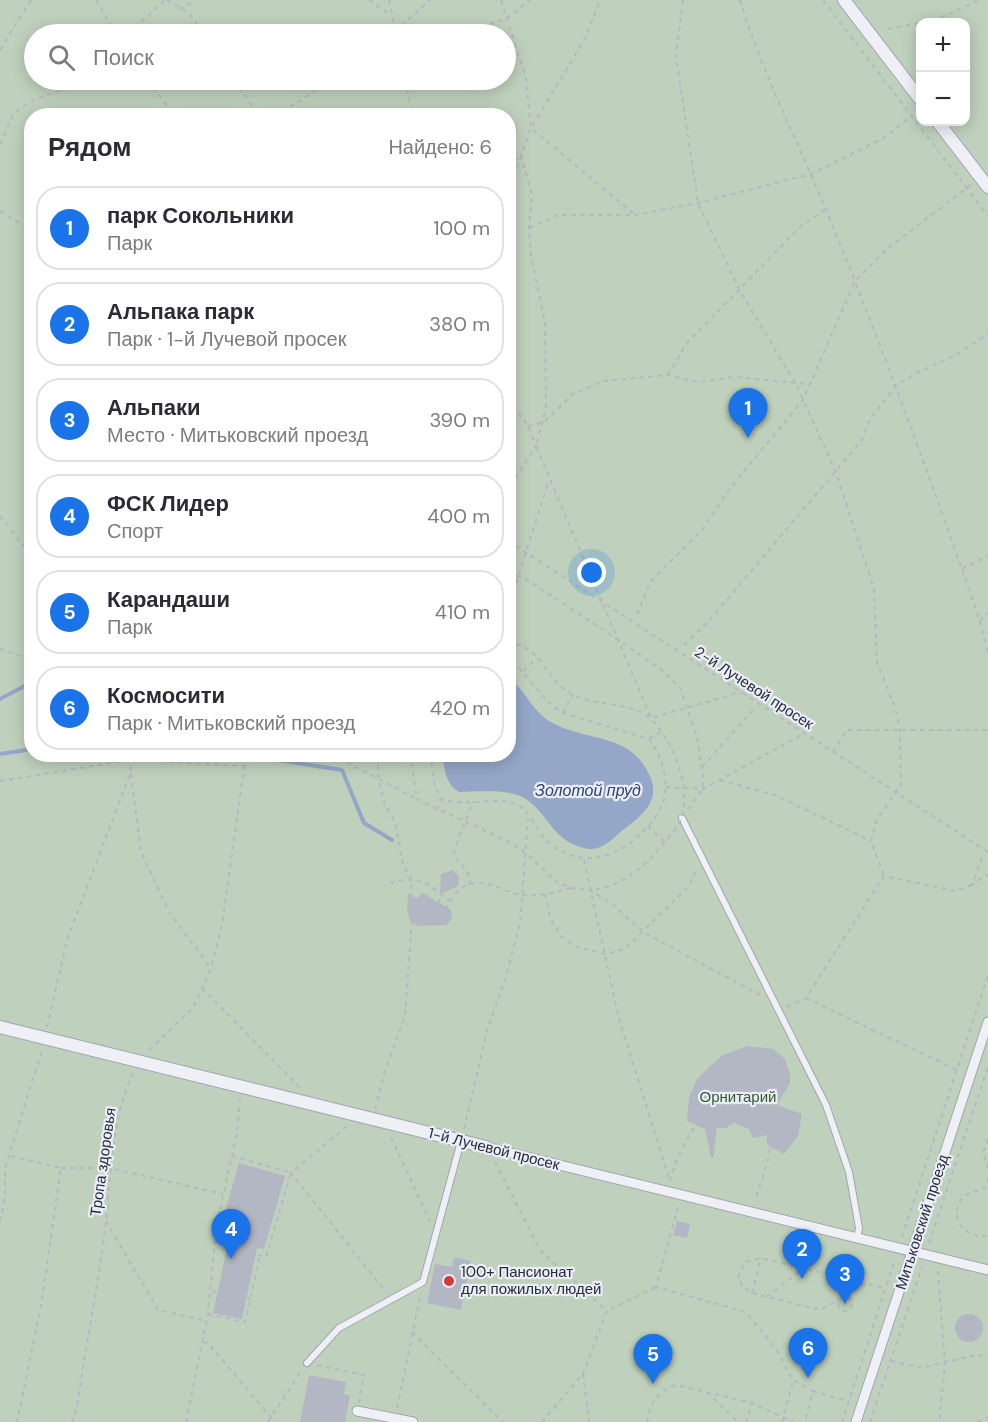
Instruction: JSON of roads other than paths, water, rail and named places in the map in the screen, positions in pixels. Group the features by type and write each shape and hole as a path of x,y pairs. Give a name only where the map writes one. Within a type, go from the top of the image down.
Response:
{"street":[{"path":"844,0 916,93"},
{"path":"941,126 988,187"},
{"name":"Митьковский проезд","path":"856,1422 988,1022"},
{"name":"1-й Лучевой просек","path":"0,1027 988,1270"},
{"path":"357,1411 413,1422"}],"lane":[{"path":"682,818 826,1105 849,1172 859,1228 857,1238"},
{"path":"307,1363 339,1328 423,1282 461,1140"}],"water":[{"name":"Золотой пруд","path":"516,685 538,712 549,721 578,733 621,745 633,753 643,764 651,779 653,795 647,808 636,820 605,844 590,849 565,839 526,799 511,793 493,791 459,792 451,785 443,762 516,762"}],"waterway":[{"path":"0,699 24,686"},
{"path":"0,754 24,750"},
{"path":"290,762 342,770 364,823 392,840"}],"place":[{"name":"парк Сокольники","path":"748,438"},
{"name":"ФСК Лидер","path":"231,1259"},
{"name":"Альпака парк","path":"802,1279"},
{"name":"100+ Пансионат для пожилых людей","path":"449,1281"},
{"name":"Альпаки","path":"845,1304"},
{"name":"Космосити","path":"808,1378"},
{"name":"Карандаши","path":"653,1384"}],"park label":[{"name":"Орнитарий","path":"738,1097"}]}
